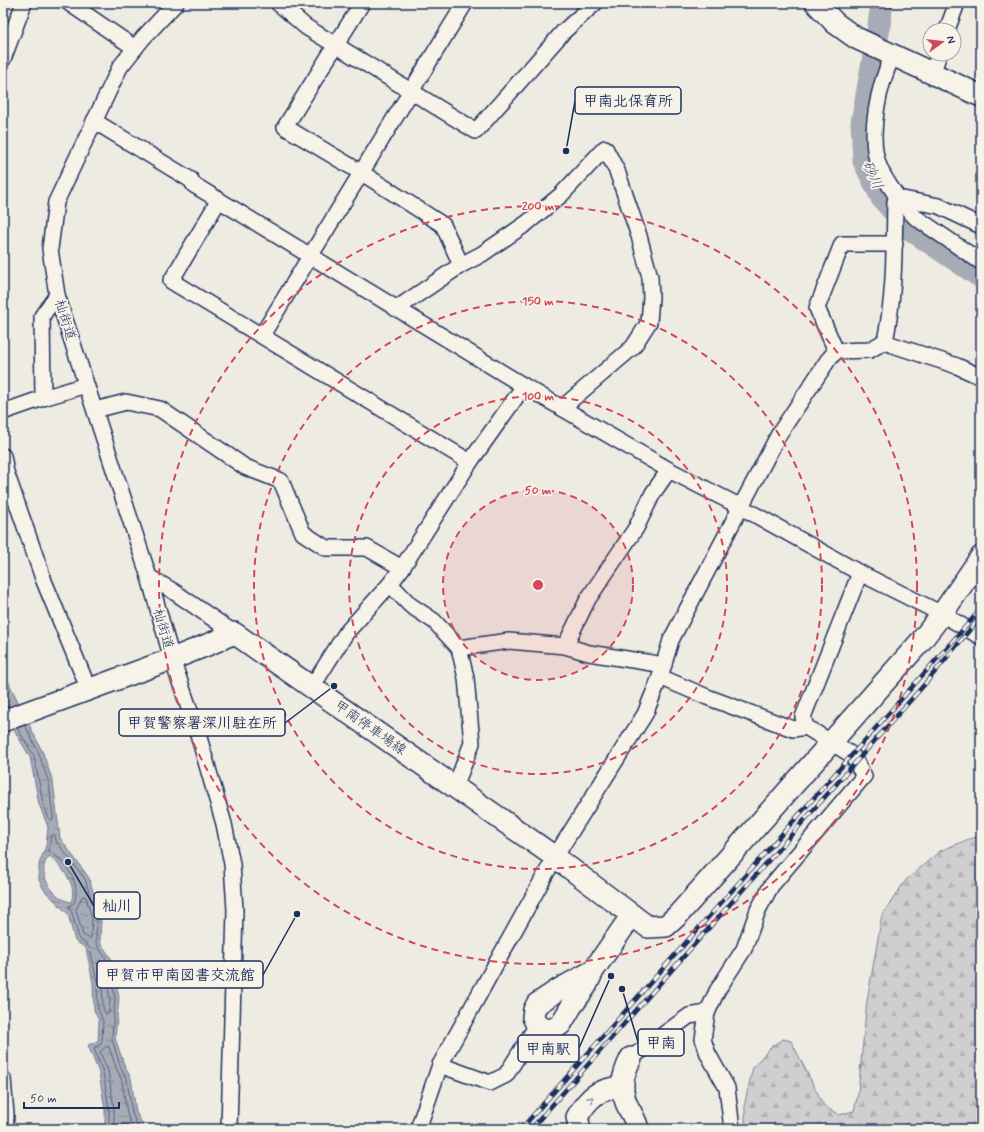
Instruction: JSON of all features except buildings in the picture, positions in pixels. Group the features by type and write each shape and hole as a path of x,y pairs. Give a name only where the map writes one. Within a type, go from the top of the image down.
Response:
{"main road":[{"path":"816,3 844,30 881,50 981,96"},
{"path":"568,995 561,1024 552,1030 537,1025 533,1017 537,1004 542,999 568,995 586,986 593,971 640,921 666,926 677,916 830,741 921,640 942,614 981,557"},
{"path":"3,721 172,659 234,633"},
{"name":"甲南停車場線","path":"234,633 555,857 640,921"},
{"path":"631,1058 625,1071 623,1096 638,1129"},
{"path":"580,1129 577,1117 597,1092 623,1086"}],"street":[{"path":"3,59 24,3"},
{"path":"69,3 135,48"},
{"name":"杣街道","path":"176,3 135,48 120,67 56,202 50,249 57,295 149,577 172,659 198,734 224,824 232,864 235,910 229,1129"},
{"path":"278,3 306,27 476,131 562,32 595,3"},
{"path":"362,3 285,127 362,173 443,225 461,265"},
{"path":"262,335 465,3"},
{"path":"949,22 957,3"},
{"path":"881,50 887,67 882,83 876,116 874,143 879,166 896,200 915,217 981,262"},
{"path":"932,74 936,62"},
{"path":"94,121 191,180 194,186 524,386 669,470 741,507 860,573 942,614 981,637"},
{"path":"396,309 461,265 482,254 527,223 561,195 605,148 617,171 639,236 650,277 651,297 649,322 633,347 562,408"},
{"path":"219,200 171,280 470,462"},
{"path":"418,1129 440,1065 555,857 645,714 662,671 671,640 779,434 828,360 836,351 870,350 885,341 888,329 894,270 894,220 896,200"},
{"path":"896,200 939,206 979,225"},
{"path":"836,351 816,308 842,244 894,244"},
{"path":"43,398 42,316 57,295"},
{"path":"885,341 957,366 981,377"},
{"path":"3,412 86,385"},
{"path":"312,687 346,633 390,584 402,568 470,462 524,386"},
{"path":"95,410 126,402 160,409 245,467 281,481 303,533 326,548 368,548 402,568"},
{"path":"3,456 6,472 84,691"},
{"path":"565,646 588,599 636,528 653,493 669,470"},
{"path":"732,1129 727,1088 708,1054 703,1039 706,1013 717,991 744,950 758,910 771,886 864,776 852,755 806,726 803,717 860,573"},
{"path":"149,577 173,591 234,633"},
{"path":"390,584 410,605 434,621 459,648 466,678 472,743 456,787"},
{"path":"459,648 509,641 565,646 662,671 708,697 792,729 806,726"},
{"path":"631,1058 689,1016 706,1013"},
{"path":"440,1065 490,1083 506,1075 537,1025"},
{"path":"3,1079 6,1115 5,1129"}],"green space":[{"path":"981,836 981,1129 745,1129 745,1102 753,1067 772,1046 783,1039 791,1041 824,1106 839,1115 854,1111 858,1093 867,1001 882,915 906,880 940,851 969,839"}],"water":[{"path":"3,671 43,753 53,782 60,838 89,878 101,918 100,942 112,960 119,998 115,1038 125,1067 131,1078 136,1112 142,1124 142,1129 105,1129 105,1109 99,1073 88,1045 98,1041 99,1021 94,1010 93,983 86,948 75,941 68,914 44,890 39,880 39,864 46,846 48,827 39,804 30,757 3,711","holes":["50,856 64,871 71,883 73,895 71,902 58,896 48,884 44,869 45,862"]}],"waterway":[{"name":"砂川","path":"882,3 862,123 864,161 882,198 910,229 981,277"}],"railway":[{"path":"521,1129 981,609"},
{"path":"531,1129 924,685 977,621"}],"place":[{"name":"甲南北保育所","path":"566,151"},
{"name":"甲賀警察署深川駐在所","path":"334,686"},
{"name":"杣川","path":"68,862"},
{"name":"甲賀市甲南図書交流館","path":"297,914"},
{"name":"甲南駅","path":"611,976"},
{"name":"甲南","path":"622,989"}]}
